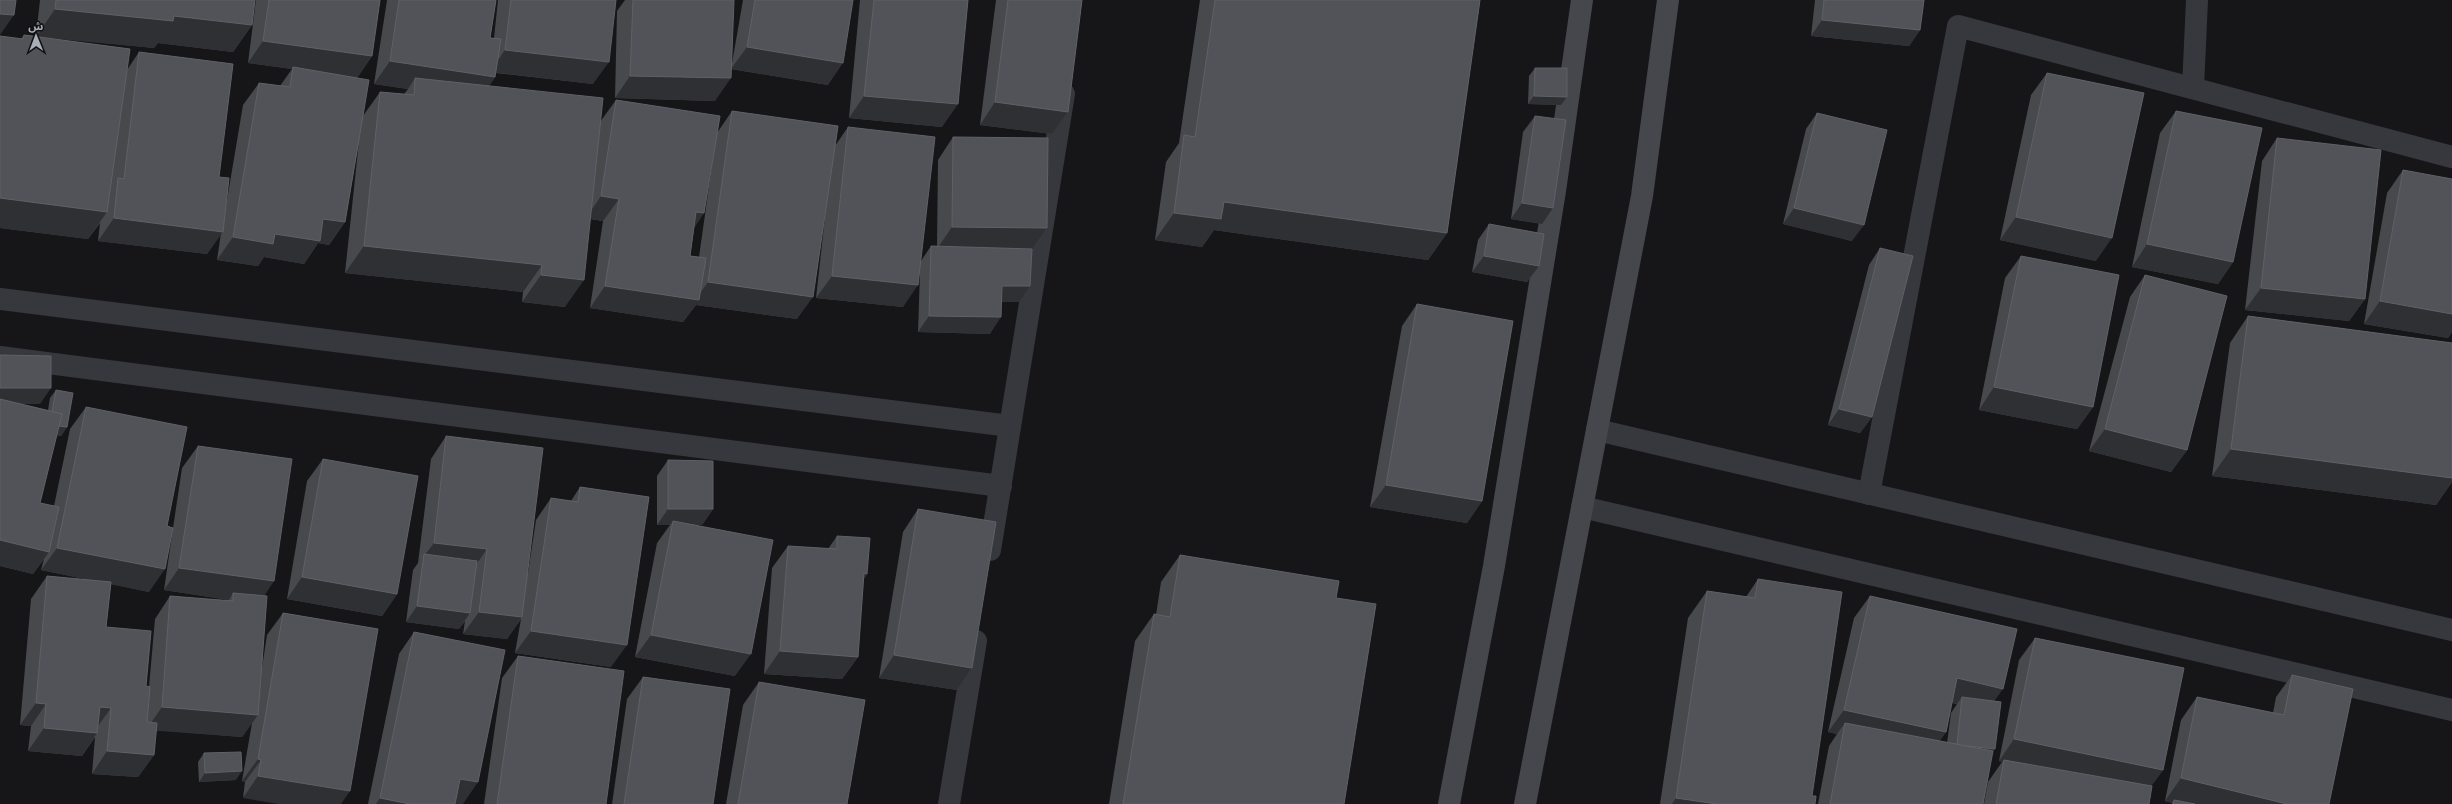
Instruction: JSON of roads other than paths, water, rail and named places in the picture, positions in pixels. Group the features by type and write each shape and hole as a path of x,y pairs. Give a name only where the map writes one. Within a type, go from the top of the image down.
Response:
{"main road":[{"path":"1449,804 1495,558 1555,191 1582,0"},
{"path":"1525,804 1642,196 1668,0"}],"street":[{"path":"2193,88 2197,0"},
{"path":"1869,494 1958,26 2452,157"},
{"path":"987,571 1068,71"},
{"path":"0,299 1010,426"},
{"path":"0,357 1001,486"},
{"path":"1597,430 2452,630"},
{"path":"1582,507 2452,710"},
{"path":"949,804 980,618"},
{"path":"2348,710 2352,687"}]}
